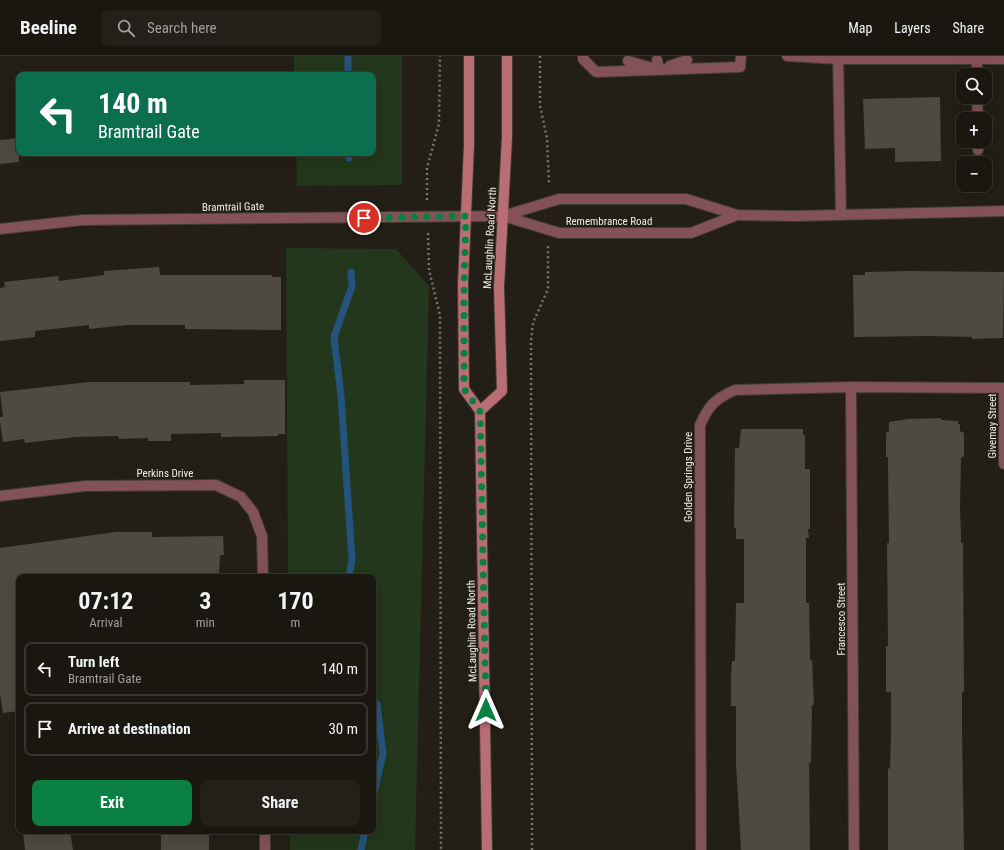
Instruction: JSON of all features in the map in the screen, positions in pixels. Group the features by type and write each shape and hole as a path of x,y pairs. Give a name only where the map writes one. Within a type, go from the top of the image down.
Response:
{"main road":[{"path":"469,56 469,145 464,284 464,389 480,411"},
{"name":"McLaughlin Road North","path":"487,850 480,411 502,391 499,287 507,137 507,56"}],"street":[{"path":"583,56 583,58 596,72 687,60"},
{"path":"628,61 658,65 740,67 741,56"},
{"path":"787,56 977,60 1004,59"},
{"path":"838,57 841,215"},
{"path":"977,60 977,68"},
{"name":"Remembrance Road","path":"503,216 559,199 686,199 737,215 841,215 1004,211"},
{"name":"Remembrance Road","path":"503,216 559,233 691,233 737,215"},
{"name":"Bramtrail Gate","path":"0,228 83,220 503,216"},
{"name":"Golden Springs Drive","path":"701,850 700,425 707,408 720,397 735,390 851,387 1004,388"},
{"name":"Francesco Street","path":"851,387 854,850"},
{"name":"Givemay Street","path":"1004,388 1004,464"},
{"name":"Perkins Drive","path":"0,496 85,486 216,485 241,496 253,512 262,536 263,574"},
{"path":"265,834 265,850"}],"path":[{"path":"427,189 427,168 439,124 440,56"},
{"path":"540,56 540,106 547,138 548,174"},
{"path":"428,246 429,270 440,315 441,850"},
{"path":"532,850 531,341 533,323 548,289 548,260"}],"green space":[{"path":"294,56 402,56 402,185 297,186 296,156 376,156 376,72 294,72"},
{"path":"286,248 396,249 429,286 415,850 290,850 290,834 376,834 376,574 288,574"}],"building":[{"path":"940,97 941,161 895,162 895,148 865,149 863,99"},
{"path":"16,138 16,156 19,156 19,162 0,164 0,140"},
{"path":"159,267 160,275 272,275 272,277 281,277 281,330 185,329 185,325 127,325 89,329 89,325 35,331 35,337 0,341 0,288 5,287 4,282 58,276 59,281 104,275 104,271"},
{"path":"865,272 1004,272 1003,338 972,339 972,337 929,336 854,337 853,275 865,275"},
{"path":"244,380 285,380 285,434 278,434 278,436 221,437 221,433 171,434 171,441 148,441 148,438 119,439 118,436 76,437 25,443 24,439 3,442 0,422 0,417 3,417 0,392 89,382 190,382 190,385 244,384"},
{"path":"941,418 941,420 958,421 958,424 960,424 960,431 964,433 964,456 961,458 960,509 961,543 963,543 964,692 962,692 962,731 964,850 888,850 888,768 890,769 891,692 886,692 886,646 888,646 887,543 889,543 888,457 886,457 886,433 889,431 889,422 908,419"},
{"path":"741,429 803,429 803,435 805,435 805,469 810,469 810,529 808,529 809,538 806,538 806,603 809,603 810,660 812,660 814,705 812,705 811,763 809,763 810,850 741,850 736,763 736,706 731,706 731,678 732,661 735,661 736,603 744,603 744,539 736,539 736,528 734,528 735,448 739,448"},
{"path":"116,532 152,532 152,537 223,536 224,555 220,555 219,574 16,574 16,711 3,713 0,693 0,548"},
{"path":"23,834 70,834 73,850 25,850"},
{"path":"161,834 209,834 209,850 161,850"}],"waterway":[{"path":"348,56 348,72"},
{"path":"350,574 352,560 341,396 334,337 352,286 351,272"},
{"path":"376,704 383,754 376,784"},
{"path":"361,850 364,834"}],"route":[{"path":"364,218 466,216 464,284 464,389 480,411 486,710"}]}
